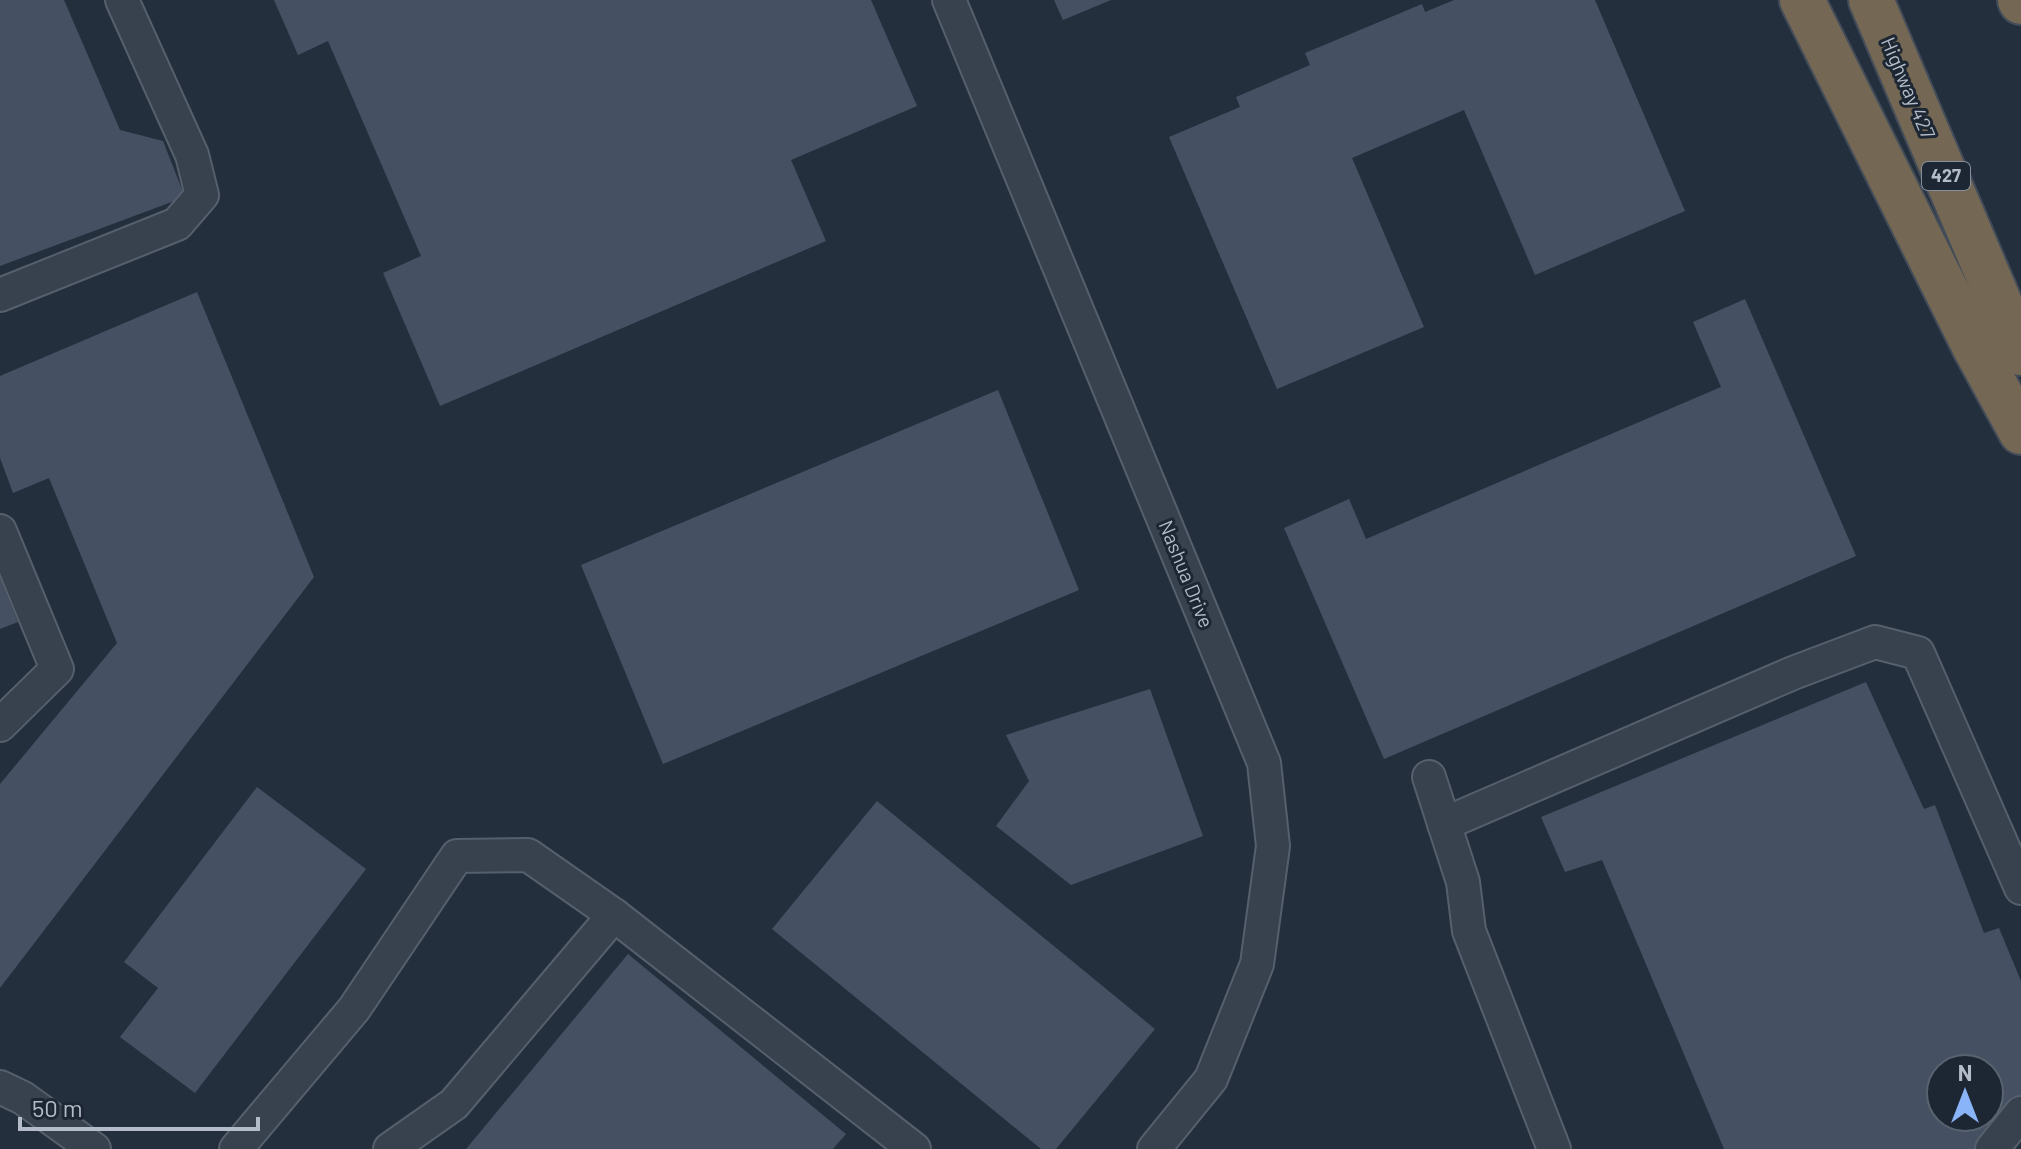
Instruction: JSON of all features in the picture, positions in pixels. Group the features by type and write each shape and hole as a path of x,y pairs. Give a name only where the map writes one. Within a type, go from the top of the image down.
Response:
{"highway":[{"path":"1802,0 1975,348 2021,432"},
{"name":"Highway 427","path":"1871,0 2021,353"}],"street":[{"path":"0,295 177,224 202,195 192,155 122,0"},
{"name":"Nashua Drive","path":"949,0 1264,763 1273,846 1257,964 1211,1079 1154,1149"},
{"path":"0,531 57,669 0,725"},
{"path":"1444,824 1793,673 1875,642 1918,653 2021,888"},
{"path":"1429,777 1463,882 1469,931 1554,1149"},
{"path":"236,1149 354,1009 457,856 528,855 614,915 914,1149"},
{"path":"390,1149 454,1104 614,915"},
{"path":"0,1087 23,1098 94,1149"},
{"path":"1992,1149 2021,1113"}],"building":[{"path":"0,0 64,0 120,130 163,141 185,197 0,266"},
{"path":"274,0 871,0 917,106 791,160 826,241 440,406 383,273 421,256 328,41 298,55"},
{"path":"1054,0 1111,0 1063,20"},
{"path":"1454,0 1595,0 1685,211 1535,275 1464,110 1352,158 1424,327 1277,389 1169,137 1240,107 1236,97 1310,65 1305,53 1422,4 1425,12"},
{"path":"197,292 314,577 0,988 0,784 117,643 49,478 13,493 0,458 0,376"},
{"path":"1745,299 1856,556 1384,759 1284,528 1349,499 1366,539 1721,387 1693,322"},
{"path":"998,390 1079,590 663,764 581,565"},
{"path":"0,578 18,622 0,629"},
{"path":"1866,682 1924,809 1935,805 1984,933 1999,928 2021,981 2021,1098 2005,1118 2005,1053 1925,1053 1925,1133 1993,1133 1980,1149 1724,1149 1602,860 1565,872 1541,817"},
{"path":"1150,689 1203,836 1071,885 996,826 1029,781 1006,735"},
{"path":"257,787 366,869 195,1093 120,1037 158,988 124,962"},
{"path":"877,801 1155,1029 1056,1149 1041,1149 772,929"},
{"path":"628,954 846,1134 833,1149 466,1149"}]}
